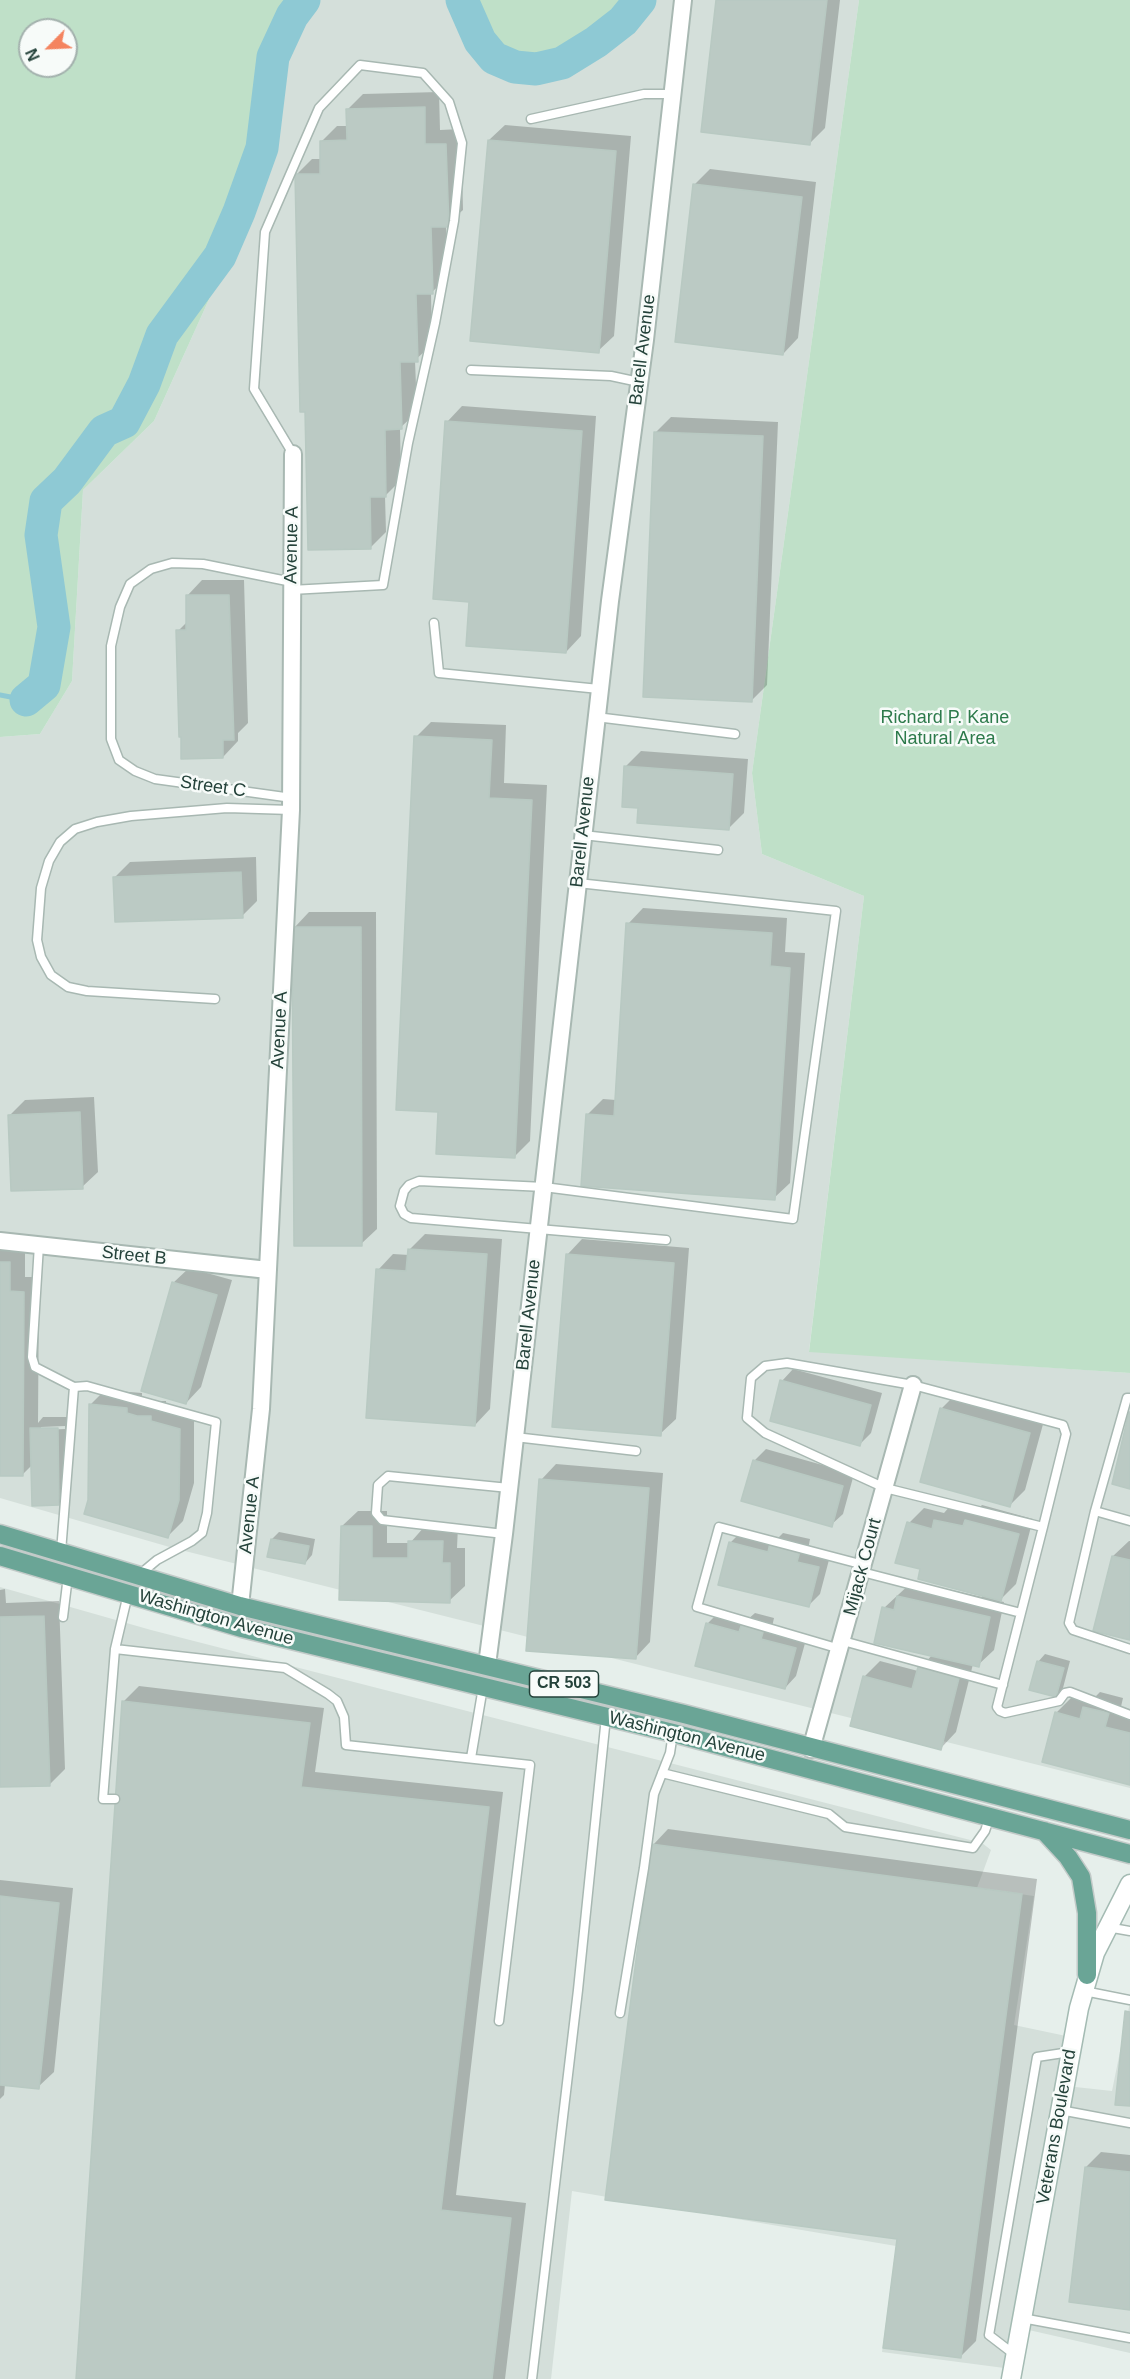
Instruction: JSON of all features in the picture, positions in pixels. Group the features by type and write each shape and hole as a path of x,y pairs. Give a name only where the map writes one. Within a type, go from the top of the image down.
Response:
{"main road":[{"name":"Washington Avenue","path":"0,1534 240,1606 488,1665 1130,1830"},
{"name":"Washington Avenue","path":"0,1556 242,1628 673,1733 1130,1854"},
{"path":"1044,1831 1068,1857 1081,1877 1087,1913 1085,1983"}],"street":[{"name":"Barell Avenue","path":"488,1665 599,690 639,382 674,94 683,0"},
{"name":"Avenue A","path":"240,1606 261,1408 292,804 293,454"},
{"name":"Street B","path":"0,1241 268,1270"},
{"name":"Mijack Court","path":"812,1749 913,1385"},
{"name":"Veterans Boulevard","path":"1011,2379 1070,2052 1085,1983 1107,1927 1130,1884"}],"lane":[{"path":"292,586 383,585 408,443 435,323 454,221 462,143 449,102 423,73 360,66 319,108 265,232 255,389 293,454"},
{"path":"531,119 644,94 674,94"},
{"path":"471,369 610,376 639,382"},
{"name":"Street C","path":"292,586 203,564 172,563 151,569 130,584 120,607 111,645 111,739 119,760 135,771 155,779 292,804"},
{"path":"434,623 439,673 599,690"},
{"path":"596,717 735,734"},
{"path":"215,999 87,991 68,987 51,975 40,957 37,940 41,888 49,861 60,842 75,829 97,822 131,816 292,804"},
{"path":"583,835 718,850"},
{"path":"578,883 836,911 793,1219 544,1187 419,1181 409,1185 401,1197 400,1206 404,1214 411,1218 666,1240"},
{"path":"39,1245 32,1357 35,1367 74,1387 87,1386 216,1422 207,1513 202,1533 157,1560 139,1575"},
{"path":"1043,1527 885,1488 765,1433 747,1418 751,1377 765,1366 787,1363 913,1385 1063,1425 1066,1434 1043,1527 1003,1685 998,1707 1000,1712 1005,1713 1059,1701 1065,1693 1070,1692 1130,1715"},
{"path":"61,1552 74,1387"},
{"path":"1130,1398 1127,1398 1095,1511 1069,1623 1073,1630 1130,1649"},
{"path":"515,1437 636,1451"},
{"path":"504,1534 382,1520 376,1513 378,1485 388,1476 509,1488"},
{"path":"1095,1511 1130,1521"},
{"path":"1003,1685 697,1607 719,1527 1021,1613"},
{"path":"63,1617 69,1575"},
{"path":"115,1799 103,1799 116,1649 128,1593"},
{"path":"116,1649 285,1668 337,1701 344,1717 346,1745 530,1765 499,2021"},
{"path":"471,1758 483,1686"},
{"path":"532,2379 582,1957 606,1717"},
{"path":"620,2013 654,1794 670,1753 673,1733"},
{"path":"662,1773 828,1814 845,1827 973,1848 985,1831 990,1816"},
{"path":"1107,1927 1130,1931"},
{"path":"1085,1983 1130,2000"},
{"path":"1016,2355 989,2334 1037,2056 1070,2052"},
{"path":"1060,2110 1130,2123"},
{"path":"1022,2318 1130,2338"}],"shaded area":[{"path":"287,0 859,0 752,773 762,854 864,896 809,1351 1130,1373 1130,1788 173,1548 0,1498 0,737 40,734 72,681 83,490 154,421 244,222 274,13"},
{"path":"0,1587 151,1630 982,1843 991,1850 977,1888 1034,1896 1014,2025 1066,2036 1057,2085 1112,2091 1130,2002 1130,2353 1020,2328 1012,2369 882,2352 896,2246 572,2191 551,2379 0,2379"}],"green space":[{"path":"0,0 304,0 292,16 273,57 262,148 249,183 244,222 154,421 83,490 72,681 40,734 0,737"},
{"path":"462,0 640,0 623,21 596,42 562,63 536,69 515,67 494,58 480,41 464,10"},
{"name":"Richard P. Kane Natural Area","path":"859,0 1130,0 1130,1373 809,1352 864,896 762,854 752,773"}],"building":[{"path":"716,0 827,0 810,145 701,132"},
{"path":"425,107 425,144 446,144 449,227 431,227 433,294 416,294 418,362 400,362 402,429 385,430 386,497 370,497 371,549 308,550 305,412 300,412 295,174 320,174 320,141 347,140 346,109"},
{"path":"488,140 616,151 599,353 470,341"},
{"path":"693,184 802,197 783,355 675,342"},
{"path":"445,421 582,431 566,653 466,646 469,602 433,599"},
{"path":"654,432 763,436 752,702 643,697"},
{"path":"186,595 229,595 234,740 223,740 223,758 181,759 176,630 186,630"},
{"path":"414,736 492,740 489,798 532,800 515,1158 436,1154 438,1112 396,1110"},
{"path":"624,766 733,774 729,830 637,823 638,808 622,807"},
{"path":"241,872 243,918 115,922 113,877"},
{"path":"626,923 772,933 770,966 790,968 775,1200 581,1186 586,1114 614,1116"},
{"path":"292,927 361,927 362,1246 294,1246"},
{"path":"80,1112 83,1189 11,1191 8,1115"},
{"path":"408,1249 487,1254 475,1426 366,1418 376,1269 406,1271"},
{"path":"566,1254 674,1263 661,1436 552,1427"},
{"path":"0,1262 10,1262 10,1291 24,1292 23,1476 0,1476"},
{"path":"172,1282 217,1295 186,1404 141,1391"},
{"path":"780,1380 871,1405 860,1446 770,1421"},
{"path":"89,1404 127,1408 127,1413 151,1416 151,1421 180,1429 179,1500 168,1538 84,1514 88,1500"},
{"path":"940,1408 1030,1433 1010,1507 920,1482"},
{"path":"1130,1412 1130,1489 1112,1484"},
{"path":"30,1428 58,1428 59,1505 32,1506"},
{"path":"753,1460 843,1486 832,1527 741,1501"},
{"path":"539,1479 649,1488 636,1659 526,1651"},
{"path":"934,1520 963,1526 965,1520 1019,1534 1001,1601 918,1579 920,1569 895,1563 907,1522 932,1529"},
{"path":"341,1526 372,1526 372,1558 408,1558 408,1541 443,1541 442,1563 450,1563 450,1603 339,1600"},
{"path":"271,1539 309,1546 305,1564 267,1557"},
{"path":"729,1542 768,1552 770,1543 800,1551 797,1562 819,1567 809,1607 718,1585"},
{"path":"1112,1556 1130,1560 1130,1640 1093,1631"},
{"path":"897,1596 990,1617 979,1667 874,1643 882,1607 894,1610"},
{"path":"44,1616 50,1786 0,1787 0,1617"},
{"path":"706,1623 739,1632 742,1623 764,1629 761,1639 796,1648 785,1689 695,1666"},
{"path":"1037,1661 1064,1668 1056,1697 1029,1690"},
{"path":"918,1667 959,1678 941,1750 850,1726 863,1676 912,1689"},
{"path":"122,1701 310,1723 301,1787 489,1807 441,2210 511,2218 492,2379 76,2379"},
{"path":"1083,1707 1109,1713 1105,1727 1130,1733 1130,1785 1042,1762 1055,1712 1080,1719"},
{"path":"651,1844 1022,1894 961,2358 883,2348 897,2239 605,2200"},
{"path":"0,1896 59,1903 39,2089 0,2085"},
{"path":"1125,2011 1130,2012 1130,2106 1115,2105"},
{"path":"1085,2167 1130,2172 1130,2310 1069,2302"}],"waterway":[{"path":"26,700 44,685 54,627 41,535 46,501 67,481 104,431 124,422 144,384 162,335 220,256 262,148 273,57 292,16 304,0"},
{"path":"462,0 480,41 494,58 515,67 536,69 562,63 596,42 623,21 640,0"},
{"path":"0,695 26,700"}]}
